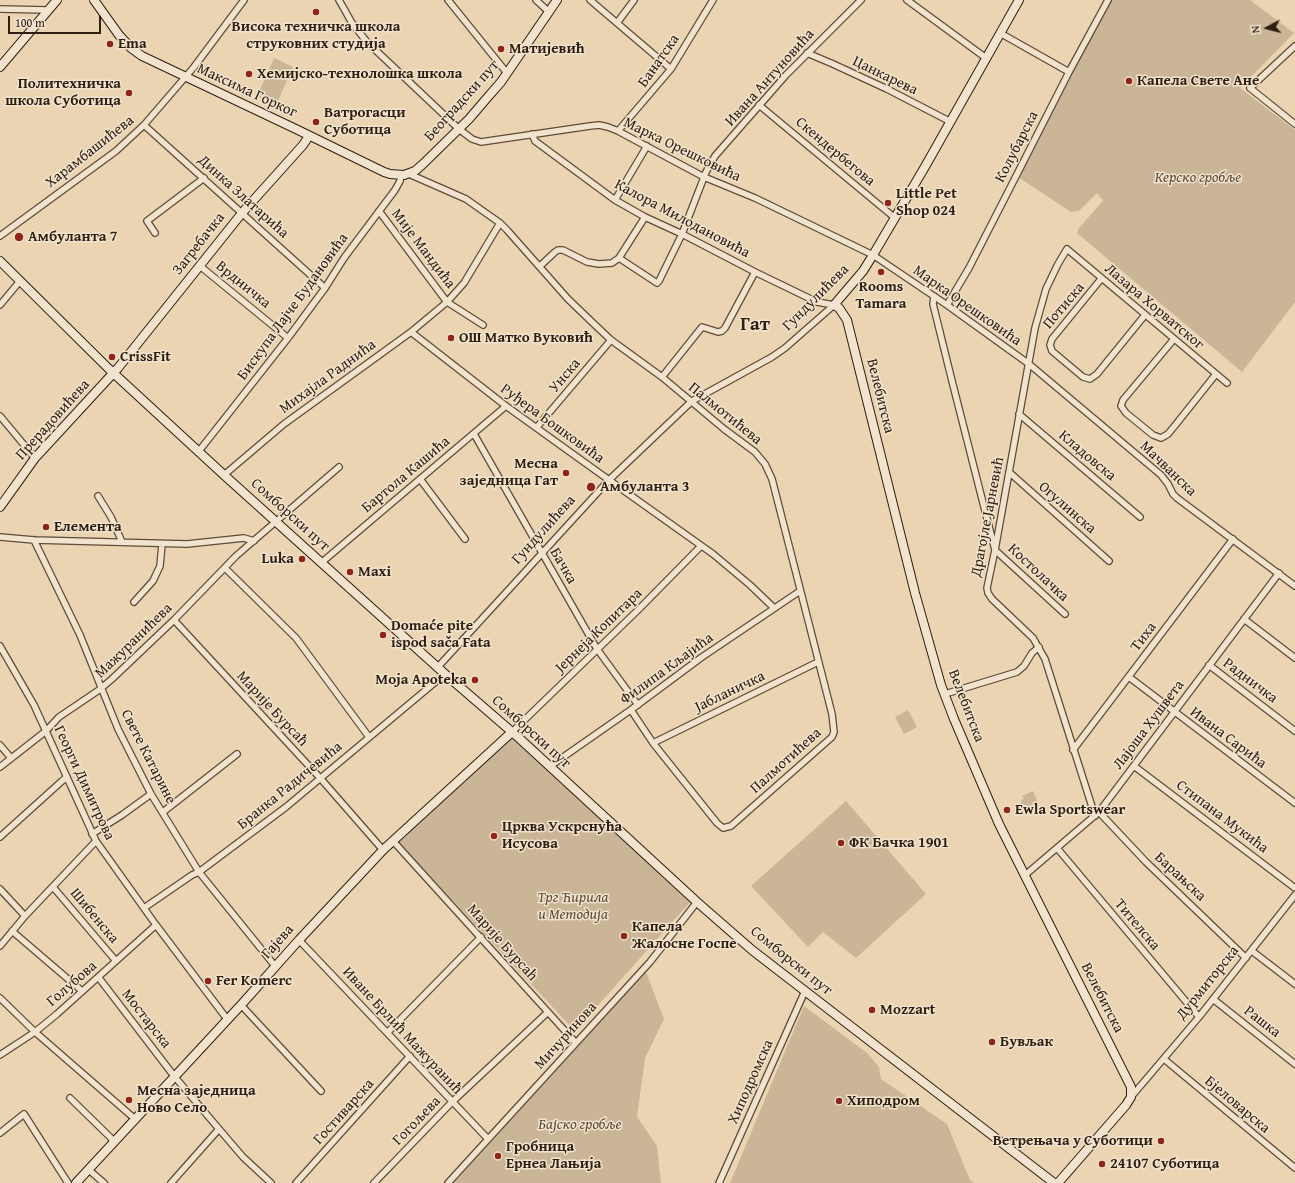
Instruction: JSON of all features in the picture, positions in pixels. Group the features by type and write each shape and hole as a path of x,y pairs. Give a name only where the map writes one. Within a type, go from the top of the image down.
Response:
{"main road":[{"path":"0,67 57,0"},
{"name":"Максима Горког","path":"94,0 119,34 131,48 142,56 384,172 405,175"},
{"name":"Београдски пут","path":"405,175 423,164 488,98 557,0"},
{"name":"Гундулићева","path":"834,305 863,271 951,122 1019,0"},
{"name":"Загребачка","path":"114,373 242,213 303,145 309,136"},
{"name":"Сомборски пут","path":"0,261 114,373 224,475 438,668 512,732 697,902 752,950 1044,1180 1054,1183"},
{"name":"Велебитска","path":"834,305 839,308 847,320 931,652 954,719 999,824 1024,876 1131,1086 1131,1097"},
{"name":"Прерадовићева","path":"0,507 35,458 114,373"},
{"name":"Гајева","path":"76,1183 383,850 512,732"},
{"name":"Дурмиторска","path":"1058,1183 1131,1097"}],"street":[{"name":"Харамбашићева","path":"0,236 116,151 144,125 194,67 243,0"},
{"name":"Марка Орешковића","path":"339,0 352,23 367,42 459,129 472,139 481,142 599,125 618,131 704,178 755,198 872,256 934,296 1029,364"},
{"path":"448,0 507,73"},
{"path":"536,0 549,12"},
{"path":"590,0 671,69"},
{"path":"617,23 634,0"},
{"name":"Банатска","path":"618,131 671,69 713,0"},
{"name":"Ивана Антуновића","path":"619,258 657,283 659,281 682,234 710,164 759,105 807,53 861,0"},
{"path":"906,0 986,58"},
{"name":"Колубарска","path":"947,305 969,268 1069,72 1108,0"},
{"path":"0,9 48,10"},
{"path":"1000,33 1069,72"},
{"path":"1295,46 1250,88 1295,124"},
{"name":"Цанкарева","path":"807,53 887,89 951,122"},
{"name":"Скендербегова","path":"759,105 895,218"},
{"name":"Динка Златарића","path":"144,125 325,288"},
{"name":"Калора Милодановића","path":"532,134 536,140 615,200 645,217 817,302 834,305"},
{"path":"615,200 646,146"},
{"name":"Бискупа Лајче Будановића","path":"199,451 288,338 405,175"},
{"name":"Палмотићева","path":"405,175 466,199 500,224 540,266 568,299 611,340 662,377 724,429 755,452 765,464 772,479 832,714 834,732 832,737 731,826 723,828 717,823 653,743"},
{"path":"155,233 147,221 204,178"},
{"name":"Мије Мандића","path":"379,211 447,302"},
{"path":"540,266 558,250 563,250 587,262 599,264 612,263 619,258 645,217"},
{"name":"Михајла Раднића","path":"224,475 284,424 411,332 447,302 464,283 500,224"},
{"name":"Лазара Хорватског","path":"1067,249 1227,382"},
{"name":"Драгојле Јарневић","path":"1067,249 1046,289 1034,328 1029,364 1000,524 987,586 988,593 992,599 1033,638 1039,648 1050,676 1073,750 1097,814"},
{"name":"Врдничка","path":"200,266 288,338"},
{"path":"662,377 702,327 718,332 722,331 755,272"},
{"name":"Потиска","path":"1102,279 1052,339 1050,345 1052,351 1083,377 1090,379 1097,374 1145,314"},
{"path":"0,305 20,280"},
{"path":"934,296 933,304 995,550"},
{"path":"447,302 484,325"},
{"name":"Гундулићева","path":"438,668 609,480 692,401 772,357 785,348 834,305"},
{"name":"Руђера Бошковића","path":"411,332 506,406 729,566 774,608"},
{"path":"1174,339 1127,394 1121,406 1126,413 1156,437 1161,438 1168,434 1216,374"},
{"name":"Унска","path":"537,427 611,340"},
{"name":"Мачванска","path":"1029,364 1161,475 1177,498 1295,586"},
{"name":"Бартола Кашића","path":"321,563 506,406"},
{"name":"Кладовска","path":"1019,414 1140,517"},
{"path":"0,416 35,458"},
{"name":"Бачка","path":"474,434 598,649 638,705"},
{"name":"Мажуранићева","path":"0,767 46,731 59,717 102,688 254,541 339,468"},
{"name":"Огулинска","path":"1009,472 1109,561"},
{"path":"420,479 465,539"},
{"path":"98,496 111,517 122,542"},
{"path":"989,524 994,526 1000,524"},
{"path":"0,537 34,540 162,544 187,544 244,538 254,541"},
{"name":"Тиха","path":"1073,750 1233,539"},
{"name":"Свете Катарине","path":"34,540 80,635 118,730 151,794 199,872 275,966"},
{"path":"134,602 153,581 160,566 162,544"},
{"name":"Јернеја Копитара","path":"512,732 671,578 701,546"},
{"name":"Костолачка","path":"995,550 1065,614"},
{"path":"226,568 296,638 369,737"},
{"name":"Лајоша Хушвета","path":"1024,876 1097,814 1278,573"},
{"name":"Филипа Кљајића","path":"549,767 638,705 702,657 800,591"},
{"path":"1244,619 1295,658"},
{"name":"Марије Бурсаћ","path":"174,620 321,778 383,850"},
{"name":"Георги Димитрова","path":"0,646 34,705 96,842 227,1019"},
{"path":"945,694 1017,672 1024,666 1032,653 1039,648"},
{"name":"Јабланичка","path":"653,743 818,662"},
{"name":"Радничка","path":"1209,665 1295,731"},
{"name":"Бранка Радичевића","path":"144,908 192,875 199,872 286,807 445,674"},
{"name":"Ивана Сарића","path":"1128,677 1295,804"},
{"path":"631,710 653,743"},
{"path":"0,745 11,758"},
{"path":"163,812 237,754"},
{"name":"Стипана Мукића","path":"1134,766 1295,888"},
{"path":"0,837 67,777"},
{"path":"92,834 151,794"},
{"name":"Барањска","path":"1097,814 1246,958"},
{"name":"Марије Бурсаћ","path":"393,841 576,1043"},
{"path":"0,946 25,916 96,842"},
{"name":"Тителска","path":"1057,848 1199,1017"},
{"name":"Шибенска","path":"53,887 116,961"},
{"path":"0,889 25,916"},
{"name":"Дурмиторска","path":"1131,1097 1199,1017 1295,894"},
{"name":"Мичуринова","path":"448,1183 650,962 697,902"},
{"name":"Голубова","path":"0,1055 35,1032 99,978 156,925"},
{"path":"12,931 82,991"},
{"path":"388,1032 481,937"},
{"name":"Иване Брлић Мажуранић","path":"299,940 488,1139"},
{"path":"1252,951 1295,984"},
{"name":"Мостарска","path":"99,978 174,1076 243,1157 270,1183"},
{"name":"Хиподромска","path":"718,1183 805,991"},
{"path":"0,998 35,1032 135,1119"},
{"name":"Рашка","path":"1213,999 1295,1064"},
{"path":"241,1005 321,1091"},
{"name":"Гогољева","path":"374,1183 452,1102 548,1012"},
{"name":"Гостиварска","path":"296,1183 410,1056"},
{"name":"Бјеловарска","path":"1164,1059 1295,1168"},
{"path":"1131,1086 1140,1088"},
{"path":"70,1098 111,1138 113,1142"},
{"path":"0,1133 24,1114 68,1183"},
{"path":"171,1183 219,1129"},
{"path":"89,1170 104,1183"}],"green space":[{"name":"Керско гробље","path":"1108,0 1250,0 1294,33 1240,88 1295,130 1295,302 1242,372 1077,233 1079,228 1103,201 1097,193 1079,211 1071,212 1018,177"},
{"path":"274,58 293,67 276,105 257,96"},
{"path":"908,710 917,727 904,734 895,717"},
{"name":"Трг Ћирила и Методија","path":"511,737 691,901 575,1031 396,840"},
{"path":"1033,791 1038,803 1029,807 1024,805 1017,807 1016,805 1024,799 1022,796"},
{"name":"ФК Бачка 1901","path":"846,801 926,894 856,958 823,932 808,947 751,886"},
{"name":"Бајско гробље","path":"646,972 664,1019 645,1058 637,1117 657,1146 661,1183 450,1183 524,1100"},
{"name":"Хиподром","path":"804,1006 867,1053 879,1067 881,1079 947,1124 970,1180 974,1183 730,1183"}],"place":[{"name":"Висока техничка школа струковних студија","path":"316,12"},
{"name":"Ema","path":"110,44"},
{"name":"Матијевић","path":"501,49"},
{"name":"Хемијско-технолошка школа","path":"249,74"},
{"name":"Капела Свете Ане","path":"1129,81"},
{"name":"Политехничка школа Суботица","path":"129,93"},
{"name":"Ватрогасци Суботица","path":"316,122"},
{"name":"Little Pet Shop 024","path":"888,203"},
{"name":"Амбуланта 7","path":"19,237"},
{"name":"Rooms Tamara","path":"881,272"},
{"name":"ОШ Матко Вуковић","path":"451,338"},
{"name":"CrissFit","path":"112,357"},
{"name":"Месна заједница Гат","path":"566,473"},
{"name":"Амбуланта 3","path":"591,487"},
{"name":"Елемента","path":"46,527"},
{"name":"Luka","path":"302,559"},
{"name":"Maxi","path":"350,572"},
{"name":"Domaće pite ispod sača Fata","path":"383,635"},
{"name":"Moja Apoteka","path":"475,680"},
{"name":"Ewla Sportswear","path":"1007,810"},
{"name":"Црква Ускрснућа Исусова","path":"494,836"},
{"name":"ФК Бачка 1901","path":"841,843"},
{"name":"Капела Жалосне Госпе","path":"624,936"},
{"name":"Fer Komerc","path":"208,981"},
{"name":"Mozzart","path":"872,1010"},
{"name":"Бувљак","path":"992,1042"},
{"name":"Месна заједница Ново Село","path":"129,1100"},
{"name":"Хиподром","path":"839,1101"},
{"name":"Ветрењача у Суботици","path":"1161,1141"},
{"name":"Гробница Ернеа Лањија","path":"498,1156"},
{"name":"24107 Суботица","path":"1102,1164"}],"district":[{"name":"Гат","path":"755,325"}]}
